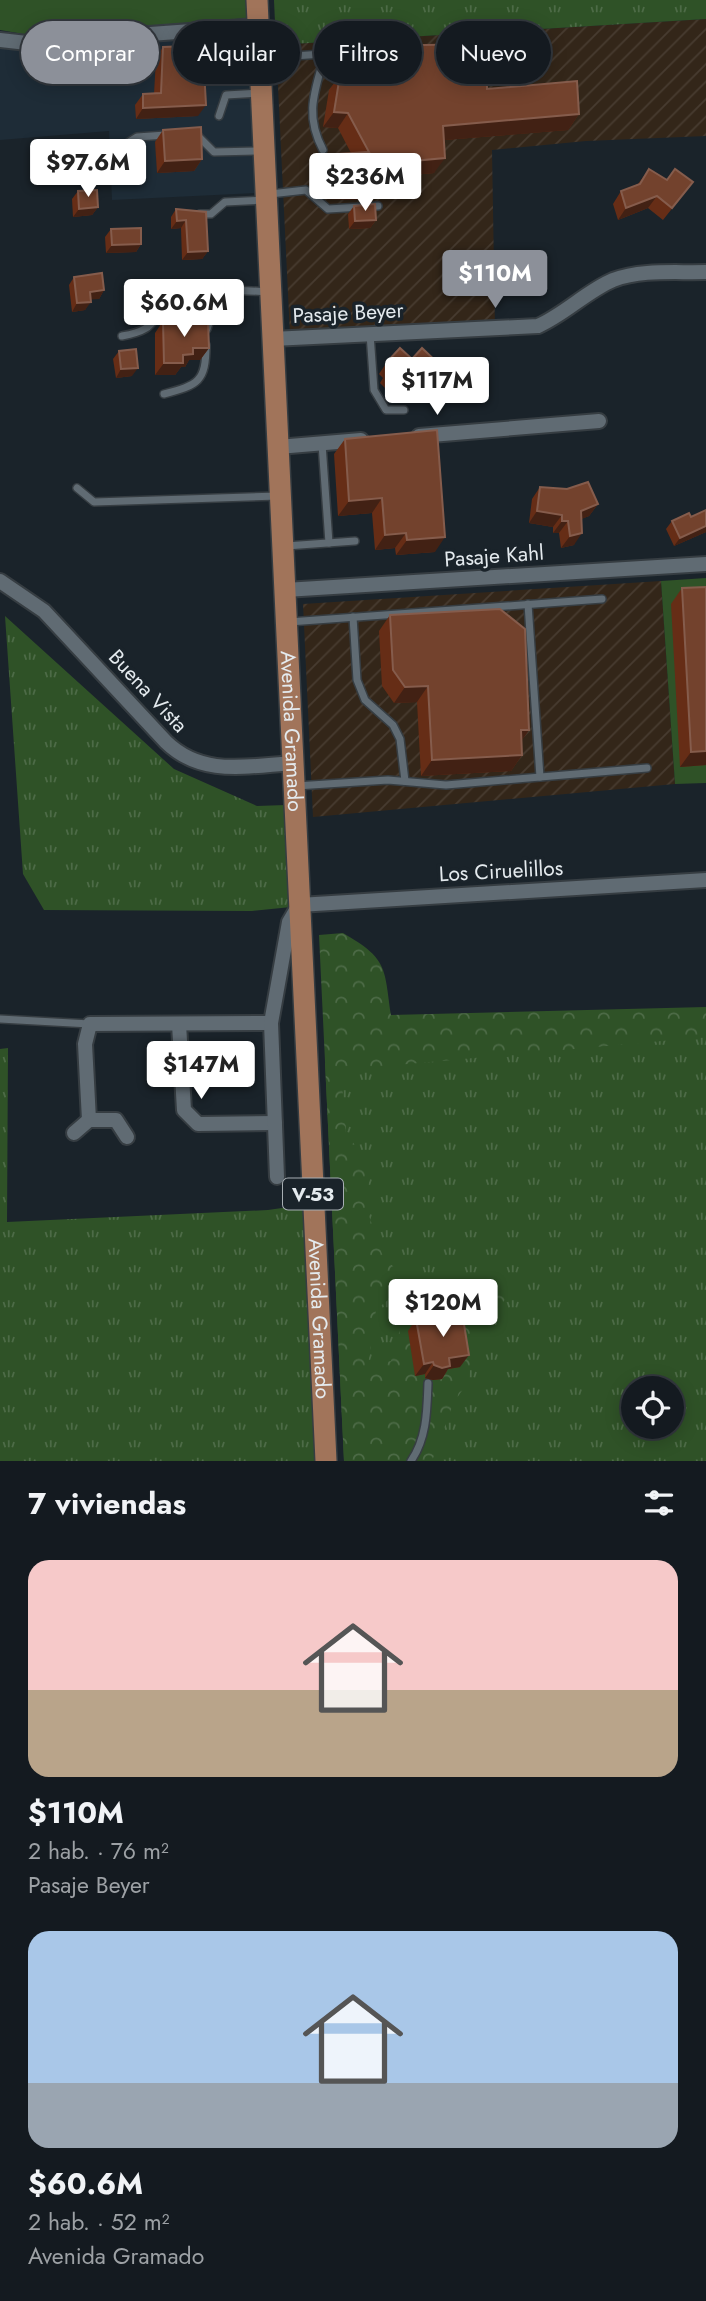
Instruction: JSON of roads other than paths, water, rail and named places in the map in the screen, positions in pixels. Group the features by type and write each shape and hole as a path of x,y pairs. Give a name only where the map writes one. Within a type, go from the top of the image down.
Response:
{"main road":[{"name":"Avenida Gramado","path":"257,0 258,21"},
{"name":"Avenida Gramado","path":"260,84 326,1461"}],"street":[{"path":"0,40 27,43 173,32"},
{"name":"Pasaje Beyer","path":"272,339 370,332 538,326 558,317 611,281 632,274 706,272"},
{"path":"405,437 600,421"},
{"path":"278,447 378,439"},
{"name":"Pasaje Kahl","path":"285,590 705,566"},
{"name":"Buena Vista","path":"0,580 44,611 166,742 184,757 220,768 293,763"},
{"name":"Los Ciruelillos","path":"299,905 706,880"},
{"path":"277,1177 271,1023 289,922 299,905"},
{"path":"89,1120 85,1044 90,1024 271,1023"},
{"path":"179,1024 184,1110 190,1120 198,1124 275,1123"},
{"path":"74,1133 89,1120 116,1120 128,1137"}],"lane":[{"path":"317,84 310,112 323,150"},
{"path":"219,116 226,95 261,93"},
{"path":"183,134 195,134 214,152 264,150"},
{"path":"139,176 130,162 129,142 137,137 172,135"},
{"path":"189,214 211,214 225,202 306,190 328,209 377,206"},
{"path":"164,394 191,387 200,379 206,366 209,313 220,290"},
{"path":"122,336 152,327 175,299 189,294 220,290 270,292"},
{"path":"370,332 373,390 386,410 404,410"},
{"path":"322,444 329,543"},
{"path":"77,488 94,502 280,496"},
{"path":"282,547 355,541"},
{"path":"286,622 602,599"},
{"path":"528,604 540,777"},
{"path":"353,617 357,680 365,701 393,725 400,739 405,781"},
{"path":"294,786 405,781 446,785 647,768"},
{"path":"0,1019 90,1024"},
{"path":"411,1461 418,1451 427,1417 428,1383"}]}
